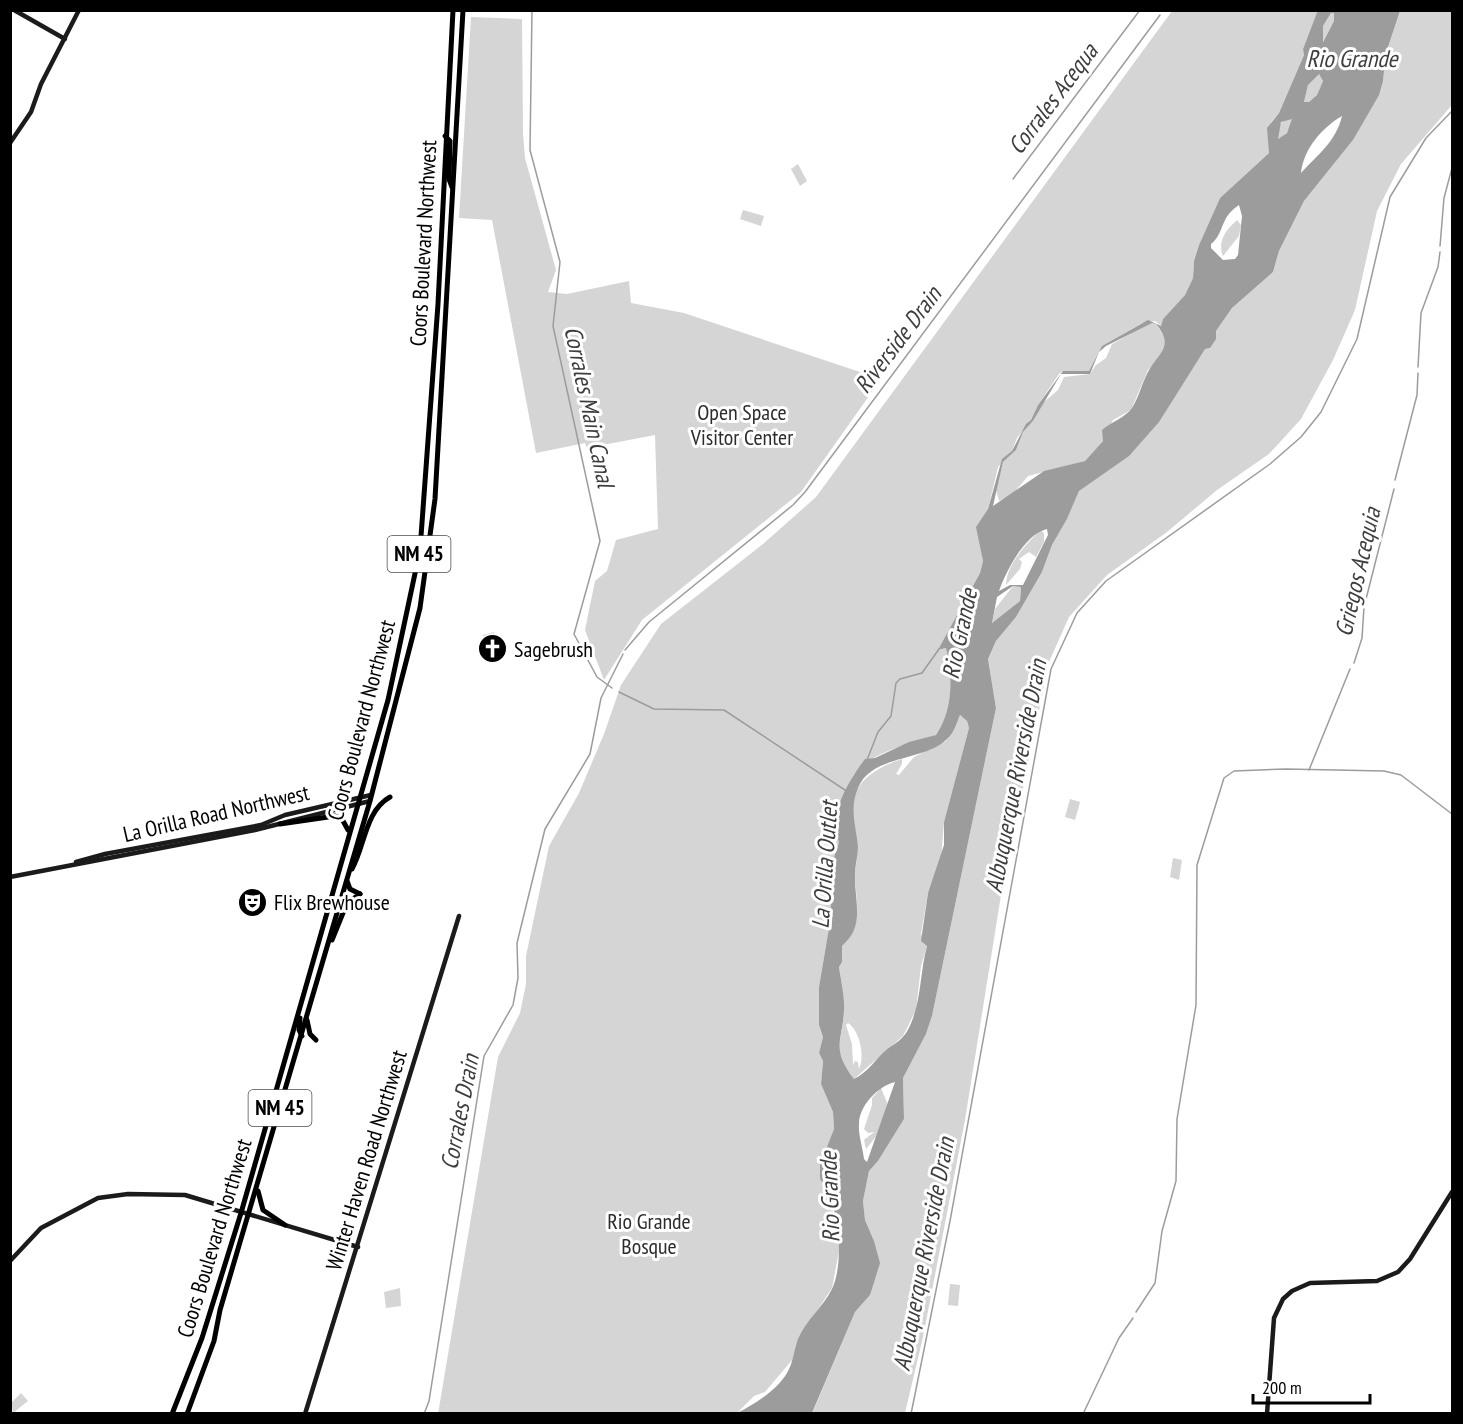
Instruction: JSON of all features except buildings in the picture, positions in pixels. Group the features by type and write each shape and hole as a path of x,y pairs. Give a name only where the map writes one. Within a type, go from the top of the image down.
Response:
{"main road":[{"name":"Coors Boulevard Northwest","path":"172,1413 202,1338 241,1212 348,832 388,700 420,550 438,304 453,10"},
{"name":"Coors Boulevard Northwest","path":"187,1413 214,1341 371,798 413,641 426,571 435,499 463,10"},
{"path":"445,136 450,141 449,178 453,191"},
{"path":"326,949 339,927 347,903 360,894 350,889 347,877 358,859 374,810 378,804 390,797"},
{"path":"280,824 335,816 342,819 348,832"},
{"path":"302,1036 298,1023 316,958 316,946"},
{"path":"307,1016 310,1034 316,1040"},
{"path":"257,1186 258,1200 263,1210 285,1225"}],"street":[{"path":"14,10 65,39"},
{"path":"10,143 31,112 41,84 79,10"},
{"name":"La Orilla Road Northwest","path":"70,866 105,854 261,825 285,815 371,798"},
{"name":"La Orilla Road Northwest","path":"10,877 280,824 357,801"},
{"name":"Winter Haven Road Northwest","path":"305,1413 459,916"},
{"path":"1267,1413 1274,1318 1283,1299 1310,1283 1377,1281 1398,1272 1410,1259 1452,1192"},
{"path":"10,1261 40,1228 98,1198 128,1194 184,1195 358,1247"}],"green space":[{"name":"Rio Grande Bosque","path":"1172,11 1318,11 1303,49 1304,55 1279,113 1271,122 1269,153 1220,198 1199,245 1194,261 1193,278 1185,295 1163,319 1161,326 1155,321 1142,323 1102,346 1089,371 1063,371 1059,374 1038,405 1031,420 1017,438 1012,451 998,467 988,509 977,527 983,561 980,573 939,650 946,648 950,670 950,693 946,715 936,735 873,758 852,777 839,808 836,825 839,842 830,869 831,916 819,987 819,1025 823,1037 819,1053 823,1061 821,1084 833,1112 834,1129 828,1147 827,1189 838,1229 839,1251 832,1288 799,1338 793,1359 765,1392 754,1396 737,1413 438,1414 498,1057 520,1013 526,984 526,956 549,846 579,793 604,734 621,685 661,624 763,544 816,497"},
{"path":"1400,11 1452,11 1452,105 1401,164 1377,211 1355,310 1333,360 1301,419 1269,454 1217,490 1167,532 1107,575 1069,617 1049,662 1001,895 965,1120 923,1337 905,1413 812,1414 855,1312 870,1295 874,1241 865,1220 863,1201 869,1171 878,1161 904,1119 903,1078 926,1034 932,1016 996,708 988,659 996,641 1016,617 1042,572 1052,545 1079,491 1205,349 1210,348 1216,331 1232,308 1273,272 1279,251 1304,201 1353,140 1383,81 1386,53"},
{"path":"1331,13 1334,13 1334,21 1322,43 1323,26"},
{"name":"Open Space Visitor Center","path":"471,17 522,19 525,158 556,270 548,292 567,294 629,281 631,303 684,313 881,379 801,492 642,620 604,680 585,630 595,581 607,571 616,540 658,529 655,435 587,448 585,443 536,453 492,220 459,218"},
{"path":"1319,73 1323,81 1317,95 1309,102 1304,102 1308,85"},
{"path":"1286,119 1293,119 1291,126 1284,136 1278,139 1281,123"},
{"path":"798,164 807,181 800,186 791,169"},
{"path":"743,210 764,216 761,226 740,219"},
{"path":"1237,220 1241,225 1239,236 1223,256 1222,241 1229,228"},
{"path":"1152,323 1156,324 1165,338 1165,347 1160,358 1148,370 1131,410 1113,420 1103,441 1085,461 1028,476 1012,495 999,501 996,490 1003,462 1016,450 1023,432 1033,421 1044,402 1058,390 1064,377 1090,374 1096,365 1106,358 1112,344"},
{"path":"1040,530 1044,533 1044,542 1036,557 1029,552 1019,559 1022,562 1020,569 1006,585 1014,562 1023,548"},
{"path":"1013,586 1021,587 1020,601 992,623 995,609"},
{"path":"494,632 498,648 486,651 483,635"},
{"path":"960,715 967,721 969,728 944,822 941,859 928,893 921,934 927,946 921,966 916,1010 903,1036 854,1079 840,1053 844,1005 839,967 842,962 842,946 853,931 857,914 855,877 857,848 852,805 859,786 874,772 902,759 902,764 896,774 899,775 914,757 946,741","holes":["848,1023 860,1044 859,1069 858,1062 855,1061 853,1065 852,1044 846,1025"]},
{"path":"1070,799 1080,802 1075,820 1065,817"},
{"path":"1173,858 1182,860 1179,880 1170,877"},
{"path":"881,1088 888,1105 878,1134 866,1149 864,1140 874,1132 868,1133 864,1129 872,1098"},
{"path":"950,1284 960,1285 958,1306 948,1305"},
{"path":"400,1288 401,1306 386,1308 384,1292"},
{"path":"21,1393 28,1401 13,1413 11,1403"}],"water":[{"name":"Rio Grande","path":"1318,10 1400,11 1386,53 1379,95 1353,140 1304,201 1279,251 1273,272 1232,308 1216,331 1216,339 1210,348 1205,349 1159,422 1129,456 1079,491 1052,545 1042,572 1016,617 996,641 988,659 996,708 932,1016 926,1034 903,1078 904,1119 878,1161 869,1171 863,1201 865,1220 880,1263 870,1295 855,1312 812,1413 737,1413 765,1396 783,1379 791,1365 801,1332 828,1296 836,1277 839,1248 836,1217 827,1189 820,1179 820,1165 834,1129 833,1112 821,1084 823,1061 819,1053 823,1037 819,1025 819,987 831,916 830,869 839,842 836,821 842,799 852,777 865,759 875,758 909,742 936,735 946,715 950,693 950,670 946,648 938,650 980,573 983,561 976,527 988,509 1002,459 1012,451 1038,405 1063,371 1089,371 1102,346 1148,320 1161,326 1163,319 1185,295 1193,278 1194,261 1199,245 1220,198 1269,153 1267,128 1279,113 1304,55 1303,49","holes":["1331,13 1334,13 1334,21 1323,42 1323,26","1319,74 1323,81 1317,95 1309,102 1304,102 1308,85","1342,116 1331,141 1301,173 1306,155 1321,133","1292,119 1287,133 1278,139 1281,122","1239,205 1242,216 1238,255 1235,259 1223,260 1211,248 1225,220","1152,323 1156,324 1164,338 1163,349 1148,372 1132,408 1102,430 1103,441 1085,461 1044,471 993,506 1003,462 1016,450 1023,432 1033,421 1061,374 1090,374 1099,352 1106,346","1047,529 1048,535 1023,585 1010,585 999,591 1017,554 1031,538","1013,586 1021,587 1020,601 992,623 997,597","960,715 967,721 969,728 944,822 944,845 928,893 921,941 927,946 915,1013 904,1036 854,1079 842,1060 840,1052 844,1006 839,967 842,962 842,946 854,930 857,913 855,874 858,847 854,817 855,796 865,777 875,769 925,752 937,746 953,731","895,1082 867,1162 864,1159 860,1137 860,1117 862,1110 876,1092"]}],"waterway":[{"name":"Corrales Main Canal","path":"532,10 530,150 560,262 553,326 600,541 574,634 597,677 612,688"},
{"name":"Corrales Acequa","path":"1013,179 1140,10"},
{"name":"Riverside Drain","path":"625,650 649,622 793,505 805,492 1160,15"},
{"name":"Albuquerque Riverside Drain","path":"911,1414 950,1221 1051,669 1077,613 1106,581 1270,464 1301,437 1321,412 1357,339 1390,197 1426,138 1452,111"},
{"name":"Griegos Acequia","path":"1440,246 1444,198 1452,168"},
{"name":"Griegos Acequia","path":"1418,367 1421,313 1438,267 1440,252"},
{"name":"Griegos Acequia","path":"1395,480 1417,395 1418,373"},
{"name":"Griegos Acequia","path":"1354,663 1362,638 1364,607 1394,489"},
{"path":"867,760 878,732 891,716 896,683 900,679 922,673 939,649"},
{"name":"Corrales Drain","path":"424,1414 429,1401 484,1056 513,1005 518,978 517,943 545,829 590,754 601,698 623,654"},
{"name":"Griegos Acequia","path":"1309,770 1350,669"},
{"name":"La Orilla Outlet","path":"619,692 654,709 724,710 848,792"},
{"path":"1136,1312 1155,1283 1162,1231 1176,1181 1177,1119 1196,1005 1197,865 1224,778 1234,771 1286,769 1384,771 1401,775 1452,814"},
{"path":"1083,1414 1119,1338 1133,1318"}],"place":[{"name":"Sagebrush","path":"493,649"},
{"name":"Flix Brewhouse","path":"253,902"}]}
